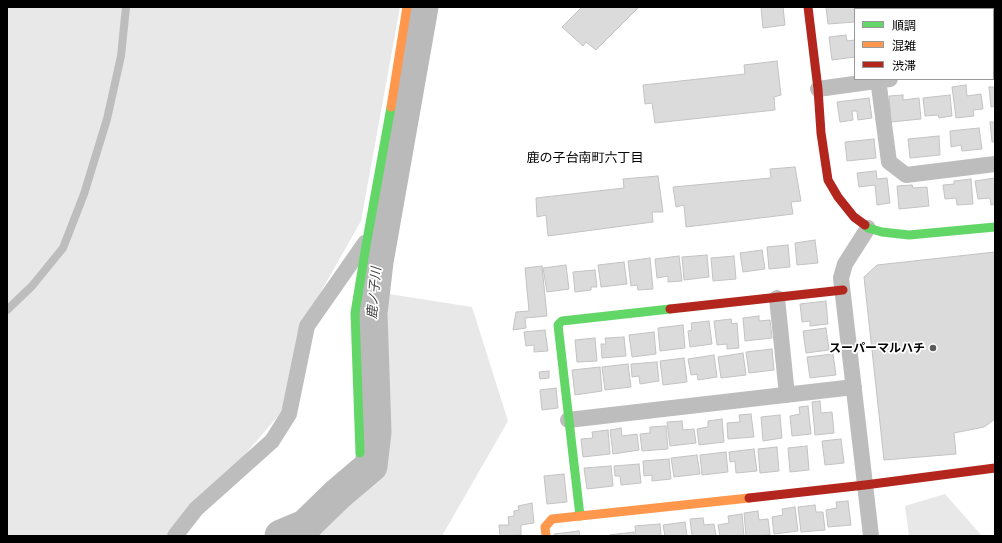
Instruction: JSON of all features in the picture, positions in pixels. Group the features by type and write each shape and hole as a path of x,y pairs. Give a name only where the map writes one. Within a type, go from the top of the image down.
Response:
{"street":[{"path":"360,453 355,313 407,7"},
{"path":"808,7 818,89 820,133 828,180 838,197 854,217 868,228 882,232 909,235 995,227"},
{"path":"818,89 882,80 889,162 906,175 995,164"},
{"path":"868,228 845,264 842,278 871,536"},
{"path":"175,536 196,509 272,441 289,414 307,326 367,240"},
{"path":"580,516 558,325 562,321 843,290"},
{"path":"777,298 787,395"},
{"path":"568,420 854,387"},
{"path":"546,536 545,527 552,520 865,485 995,468"}],"lane":[{"path":"7,310 32,286 63,248 84,194 108,119 121,56 126,7"}],"shaded area":[{"path":"7,7 400,7 361,221 297,334 284,409 175,536 7,536"},
{"path":"389,294 472,307 508,421 442,536 278,536 377,453"},
{"path":"945,494 982,536 909,536 905,506"}],"building":[{"path":"582,7 639,7 596,50 586,42 583,46 562,27"},
{"path":"761,7 783,7 785,25 763,28"},
{"path":"826,7 859,7 854,8 854,22 828,24"},
{"path":"878,7 908,7 908,8"},
{"path":"912,7 934,7 934,8"},
{"path":"942,7 970,7 970,8"},
{"path":"995,7 995,11 994,8 972,8"},
{"path":"994,30 995,30 994,50"},
{"path":"846,35 847,41 854,40 854,57 832,60 829,37"},
{"path":"777,61 781,95 774,97 775,110 655,123 652,103 645,104 643,85 745,74 744,65"},
{"path":"966,85 967,96 981,94 983,109 973,110 974,116 956,118 952,87"},
{"path":"989,87 995,87 995,106 991,107"},
{"path":"903,95 903,100 919,98 921,119 891,122 889,96"},
{"path":"950,95 952,116 939,118 938,115 925,116 923,98"},
{"path":"869,98 872,118 858,120 857,111 852,111 853,120 840,122 837,102"},
{"path":"990,122 995,122 995,142 992,142"},
{"path":"979,128 982,149 962,151 961,145 951,147 950,131"},
{"path":"939,136 940,155 910,158 908,139"},
{"path":"874,139 876,158 847,161 845,142"},
{"path":"795,167 801,201 791,202 793,214 686,227 684,205 676,207 673,187 771,178 770,169"},
{"path":"876,171 877,179 887,178 890,203 877,205 875,185 859,187 857,173"},
{"path":"658,176 663,212 652,212 653,222 548,236 546,215 537,217 536,198 624,188 623,179"},
{"path":"995,178 995,204 991,205 990,198 978,199 975,181"},
{"path":"971,179 973,204 957,205 956,198 945,199 943,185 954,184 954,181"},
{"path":"912,185 913,188 927,187 929,206 899,209 897,186"},
{"path":"815,240 818,263 797,265 795,243"},
{"path":"788,245 790,267 769,269 767,247"},
{"path":"762,250 765,269 743,272 740,253"},
{"name":"スーパーマルハチ","path":"995,252 995,419 984,427 954,433 956,454 884,460 864,277 877,265"},
{"path":"707,255 709,277 684,280 682,257"},
{"path":"679,256 682,281 668,282 668,276 657,278 655,259"},
{"path":"734,256 736,279 713,281 711,258"},
{"path":"650,258 653,289 638,290 637,285 631,286 628,261"},
{"path":"624,262 627,284 601,287 598,265"},
{"path":"566,265 569,289 547,292 543,268"},
{"path":"542,266 547,316 525,318 526,328 513,330 516,312 529,311 525,268"},
{"path":"595,270 597,287 591,287 591,290 575,292 573,272"},
{"path":"826,301 828,324 810,326 810,321 802,322 800,304"},
{"path":"759,316 759,321 770,320 772,338 745,341 743,318"},
{"path":"731,319 732,324 737,323 739,348 727,349 727,344 717,345 714,321"},
{"path":"709,321 712,344 690,347 688,331 692,330 691,323"},
{"path":"683,325 685,348 660,351 658,328"},
{"path":"826,328 829,350 806,353 803,331"},
{"path":"545,330 548,351 534,352 534,345 526,346 524,332"},
{"path":"654,332 656,354 632,357 629,335"},
{"path":"624,337 626,356 602,358 601,344 606,344 605,338"},
{"path":"595,338 597,361 577,362 575,340"},
{"path":"772,349 774,370 749,373 746,352"},
{"path":"743,353 746,375 721,378 718,357"},
{"path":"833,354 836,375 810,378 807,357"},
{"path":"714,355 717,377 698,380 697,374 691,375 688,359"},
{"path":"684,358 687,382 663,385 660,361"},
{"path":"657,362 659,381 640,384 639,376 632,377 631,364"},
{"path":"628,364 631,387 605,390 602,367"},
{"path":"600,367 602,391 575,395 572,370"},
{"path":"549,371 549,378 540,379 539,372"},
{"path":"556,388 558,408 542,410 540,390"},
{"path":"820,401 821,413 832,412 834,433 815,435 812,402"},
{"path":"808,406 811,434 792,436 790,416 800,414 799,407"},
{"path":"751,414 754,437 728,439 727,423 740,422 739,415"},
{"path":"780,415 782,438 763,441 761,417"},
{"path":"722,419 724,442 699,445 697,429 708,427 708,421"},
{"path":"682,421 683,430 694,429 696,443 670,446 667,422"},
{"path":"666,426 668,449 642,451 640,434 650,433 650,427"},
{"path":"621,428 622,436 637,434 639,450 613,454 610,430"},
{"path":"608,430 610,454 583,457 581,439 593,438 592,432"},
{"path":"841,439 844,463 825,465 822,441"},
{"path":"807,446 809,470 790,472 788,448"},
{"path":"777,447 779,471 760,473 758,449"},
{"path":"754,449 757,471 736,473 735,461 730,462 729,452"},
{"path":"726,452 728,472 702,475 700,455"},
{"path":"697,455 700,474 674,477 671,458"},
{"path":"669,459 671,479 652,481 652,475 644,476 643,461"},
{"path":"639,464 641,483 621,485 620,476 615,476 614,466"},
{"path":"611,466 613,486 587,489 584,468"},
{"path":"564,474 567,502 547,504 544,476"},
{"path":"848,501 851,525 828,527 826,510 837,508 836,502"},
{"path":"532,503 534,523 521,525 521,535 500,536 499,525 509,525 508,517 514,516 514,511 519,510 518,506"},
{"path":"815,505 816,512 823,512 825,530 801,532 798,507"},
{"path":"795,507 798,531 774,534 772,517 783,515 782,509"},
{"path":"758,511 759,520 768,519 770,535 746,536 744,513"},
{"path":"742,514 744,536 720,536 718,525 729,523 728,516"},
{"path":"703,518 704,525 714,524 716,536 692,536 690,519"},
{"path":"685,522 687,536 665,536 663,525"},
{"path":"660,524 661,536 636,536 635,526"},
{"path":"579,531 580,536 555,536 554,534"},
{"path":"634,532 634,536 609,536 609,535"}],"waterway":[{"name":"鹿ノ子川","path":"281,536 305,526 338,494 371,466 375,432 371,313 377,262 422,7"}],"traffic: fast":[{"path":"360,453 355,313 391,107"},
{"path":"865,225 868,228 882,232 909,235 995,227"},
{"path":"580,516 558,325 562,321 670,309"}],"traffic: slow":[{"path":"391,107 407,7"},
{"path":"546,536 545,527 552,519 749,498"}],"traffic: jam":[{"path":"808,7 818,89 821,133 828,180 838,197 854,217 865,225"},
{"path":"670,309 843,290"},
{"path":"749,498 995,468"}],"place":[{"name":"スーパーマルハチ","path":"933,348"}],"district":[{"name":"鹿の子台南町六丁目","path":"585,158"}]}
